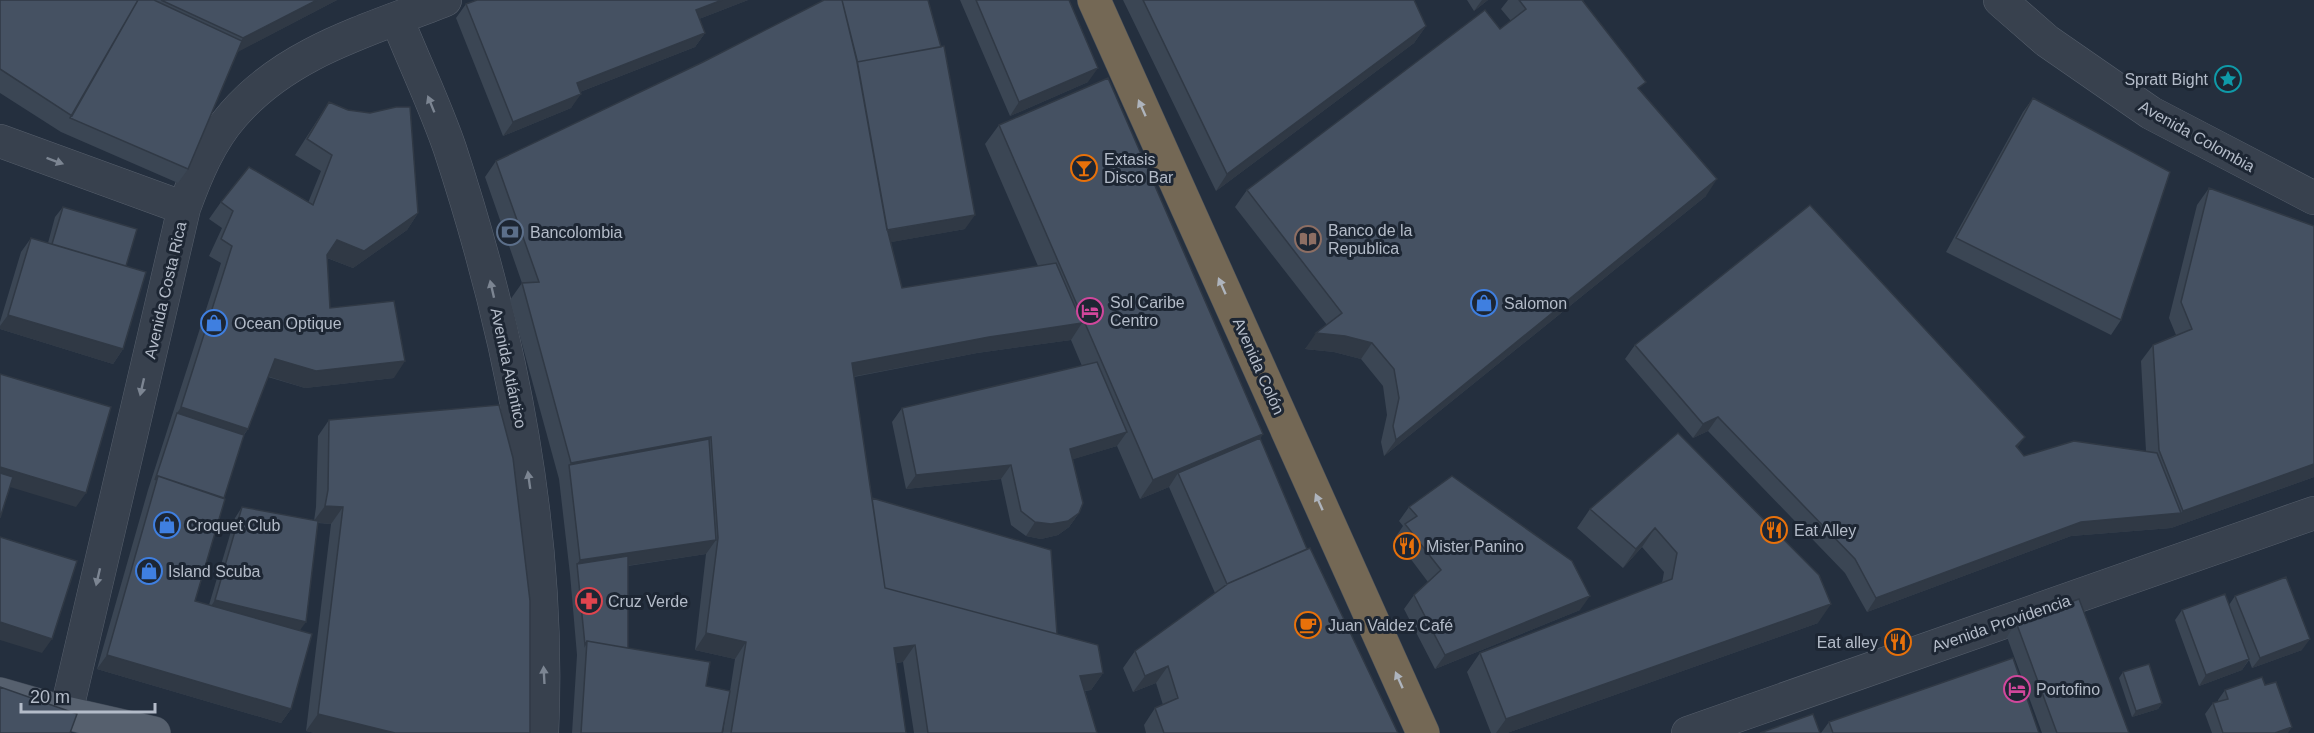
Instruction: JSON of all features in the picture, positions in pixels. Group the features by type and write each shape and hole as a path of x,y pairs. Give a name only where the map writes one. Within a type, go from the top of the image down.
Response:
{"highway":[{"name":"Avenida Colón","path":"1094,0 1423,733"}],"main road":[{"path":"0,694 66,713 154,733"}],"street":[{"name":"Avenida Costa Rica","path":"66,713 184,208 201,165 233,115 276,74 329,45 445,0"},
{"name":"Avenida Colombia","path":"2000,0 2047,41 2151,114 2314,198"},
{"name":"Avenida Atlántico","path":"397,19 449,147 490,278 520,411 538,548 544,684 542,733"},
{"path":"0,141 184,208"},
{"name":"Avenida Providencia","path":"1688,733 2314,513"}],"building":[{"path":"0,0 138,0 72,116 0,69"},
{"path":"138,0 154,0 242,41 188,169 70,118"},
{"path":"161,0 317,0 243,38"},
{"path":"477,0 722,0 696,10 705,33 577,83 581,94 513,122 466,4"},
{"path":"824,0 842,0 857,60 887,228 902,288 1056,263 1082,323 989,337 852,363 885,588 1098,645 1103,673 1080,676 1097,733 928,733 915,645 894,648 906,733 731,733 746,642 706,633 718,538 711,437 571,463 522,283 539,282 496,161 703,62"},
{"path":"842,0 928,0 941,47 857,62"},
{"path":"976,0 1069,0 1098,68 1019,102"},
{"path":"1143,0 1414,0 1426,26 1227,174"},
{"path":"1519,0 1582,0 1646,82 1638,88 1717,179 1396,440 1393,426 1399,398 1394,369 1372,343 1345,336 1316,333 1342,313 1247,190 1485,10 1500,29 1526,9"},
{"path":"944,46 975,215 887,230 857,62"},
{"path":"1108,78 1263,434 1153,480 999,125"},
{"path":"2033,98 2170,172 2121,320 1956,238"},
{"path":"329,102 348,110 370,113 396,107 410,107 418,213 364,251 337,240 327,255 330,308 394,301 405,361 316,371 275,359 248,429 181,407 232,246 221,239 233,211 221,202 249,167 313,205 332,155 307,139"},
{"path":"2209,188 2314,226 2314,464 2183,511 2159,450 2153,345 2192,329 2181,302"},
{"path":"1810,205 2025,437 2016,446 2024,456 2074,441 2157,453 2181,513 2081,522 1876,598 1855,559 1718,417 1703,424 1635,345"},
{"path":"63,207 137,229 126,266 52,244"},
{"path":"31,238 146,272 123,349 8,315"},
{"path":"1097,362 1127,432 1070,449 1083,503 1079,513 1068,521 1051,524 1035,522 1021,511 1011,465 916,475 902,408"},
{"path":"0,374 111,407 86,493 0,467"},
{"path":"499,405 513,458 530,601 530,733 395,733 318,714 343,507 325,506 328,490 329,420"},
{"path":"177,413 244,435 224,498 158,476 155,480"},
{"path":"1678,433 1819,575 1831,604 1506,719 1480,653 1672,579 1677,553 1655,528 1636,549 1590,509"},
{"path":"1260,438 1307,549 1227,584 1178,473"},
{"path":"709,439 716,540 580,560 569,465"},
{"path":"0,473 13,477 0,518"},
{"path":"158,476 225,499 195,601 312,634 291,709 107,655"},
{"path":"1452,476 1572,561 1590,596 1445,655 1414,595 1441,570 1405,524 1417,516 1409,507"},
{"path":"872,498 1051,550 1057,634 885,588"},
{"path":"242,507 318,521 306,622 215,600"},
{"path":"0,537 77,561 52,639 0,622"},
{"path":"1310,548 1398,733 1164,733 1155,708 1178,698 1168,666 1145,676 1135,651 1229,583"},
{"path":"628,556 628,648 587,641 585,645 577,564"},
{"path":"2286,577 2310,639 2260,658 2235,596"},
{"path":"2225,594 2249,659 2206,675 2182,610"},
{"path":"2079,599 2129,733 2057,733 2016,622"},
{"path":"587,641 710,662 706,686 730,691 722,733 581,733"},
{"path":"2013,658 2039,733 1833,733 1829,722"},
{"path":"2149,664 2162,703 2136,711 2123,672"},
{"path":"2262,677 2265,685 2276,682 2292,727 2275,733 2223,733 2213,703 2228,699 2225,690"},
{"path":"0,687 77,714 70,733 0,733"},
{"path":"1813,714 1820,733 1760,733"}],"place":[{"name":"Spratt Bight","path":"2228,79"},
{"name":"Extasis Disco Bar","path":"1084,168"},
{"name":"Bancolombia","path":"510,232"},
{"name":"Banco de la Republica","path":"1308,239"},
{"name":"Salomon","path":"1484,303"},
{"name":"Sol Caribe Centro","path":"1090,311"},
{"name":"Ocean Optique","path":"214,323"},
{"name":"Croquet Club","path":"167,525"},
{"name":"Eat Alley","path":"1774,530"},
{"name":"Mister Panino","path":"1407,546"},
{"name":"Island Scuba","path":"149,571"},
{"name":"Cruz Verde","path":"589,601"},
{"name":"Juan Valdez Café","path":"1308,625"},
{"name":"Eat alley","path":"1898,642"},
{"name":"Portofino","path":"2017,689"}]}
